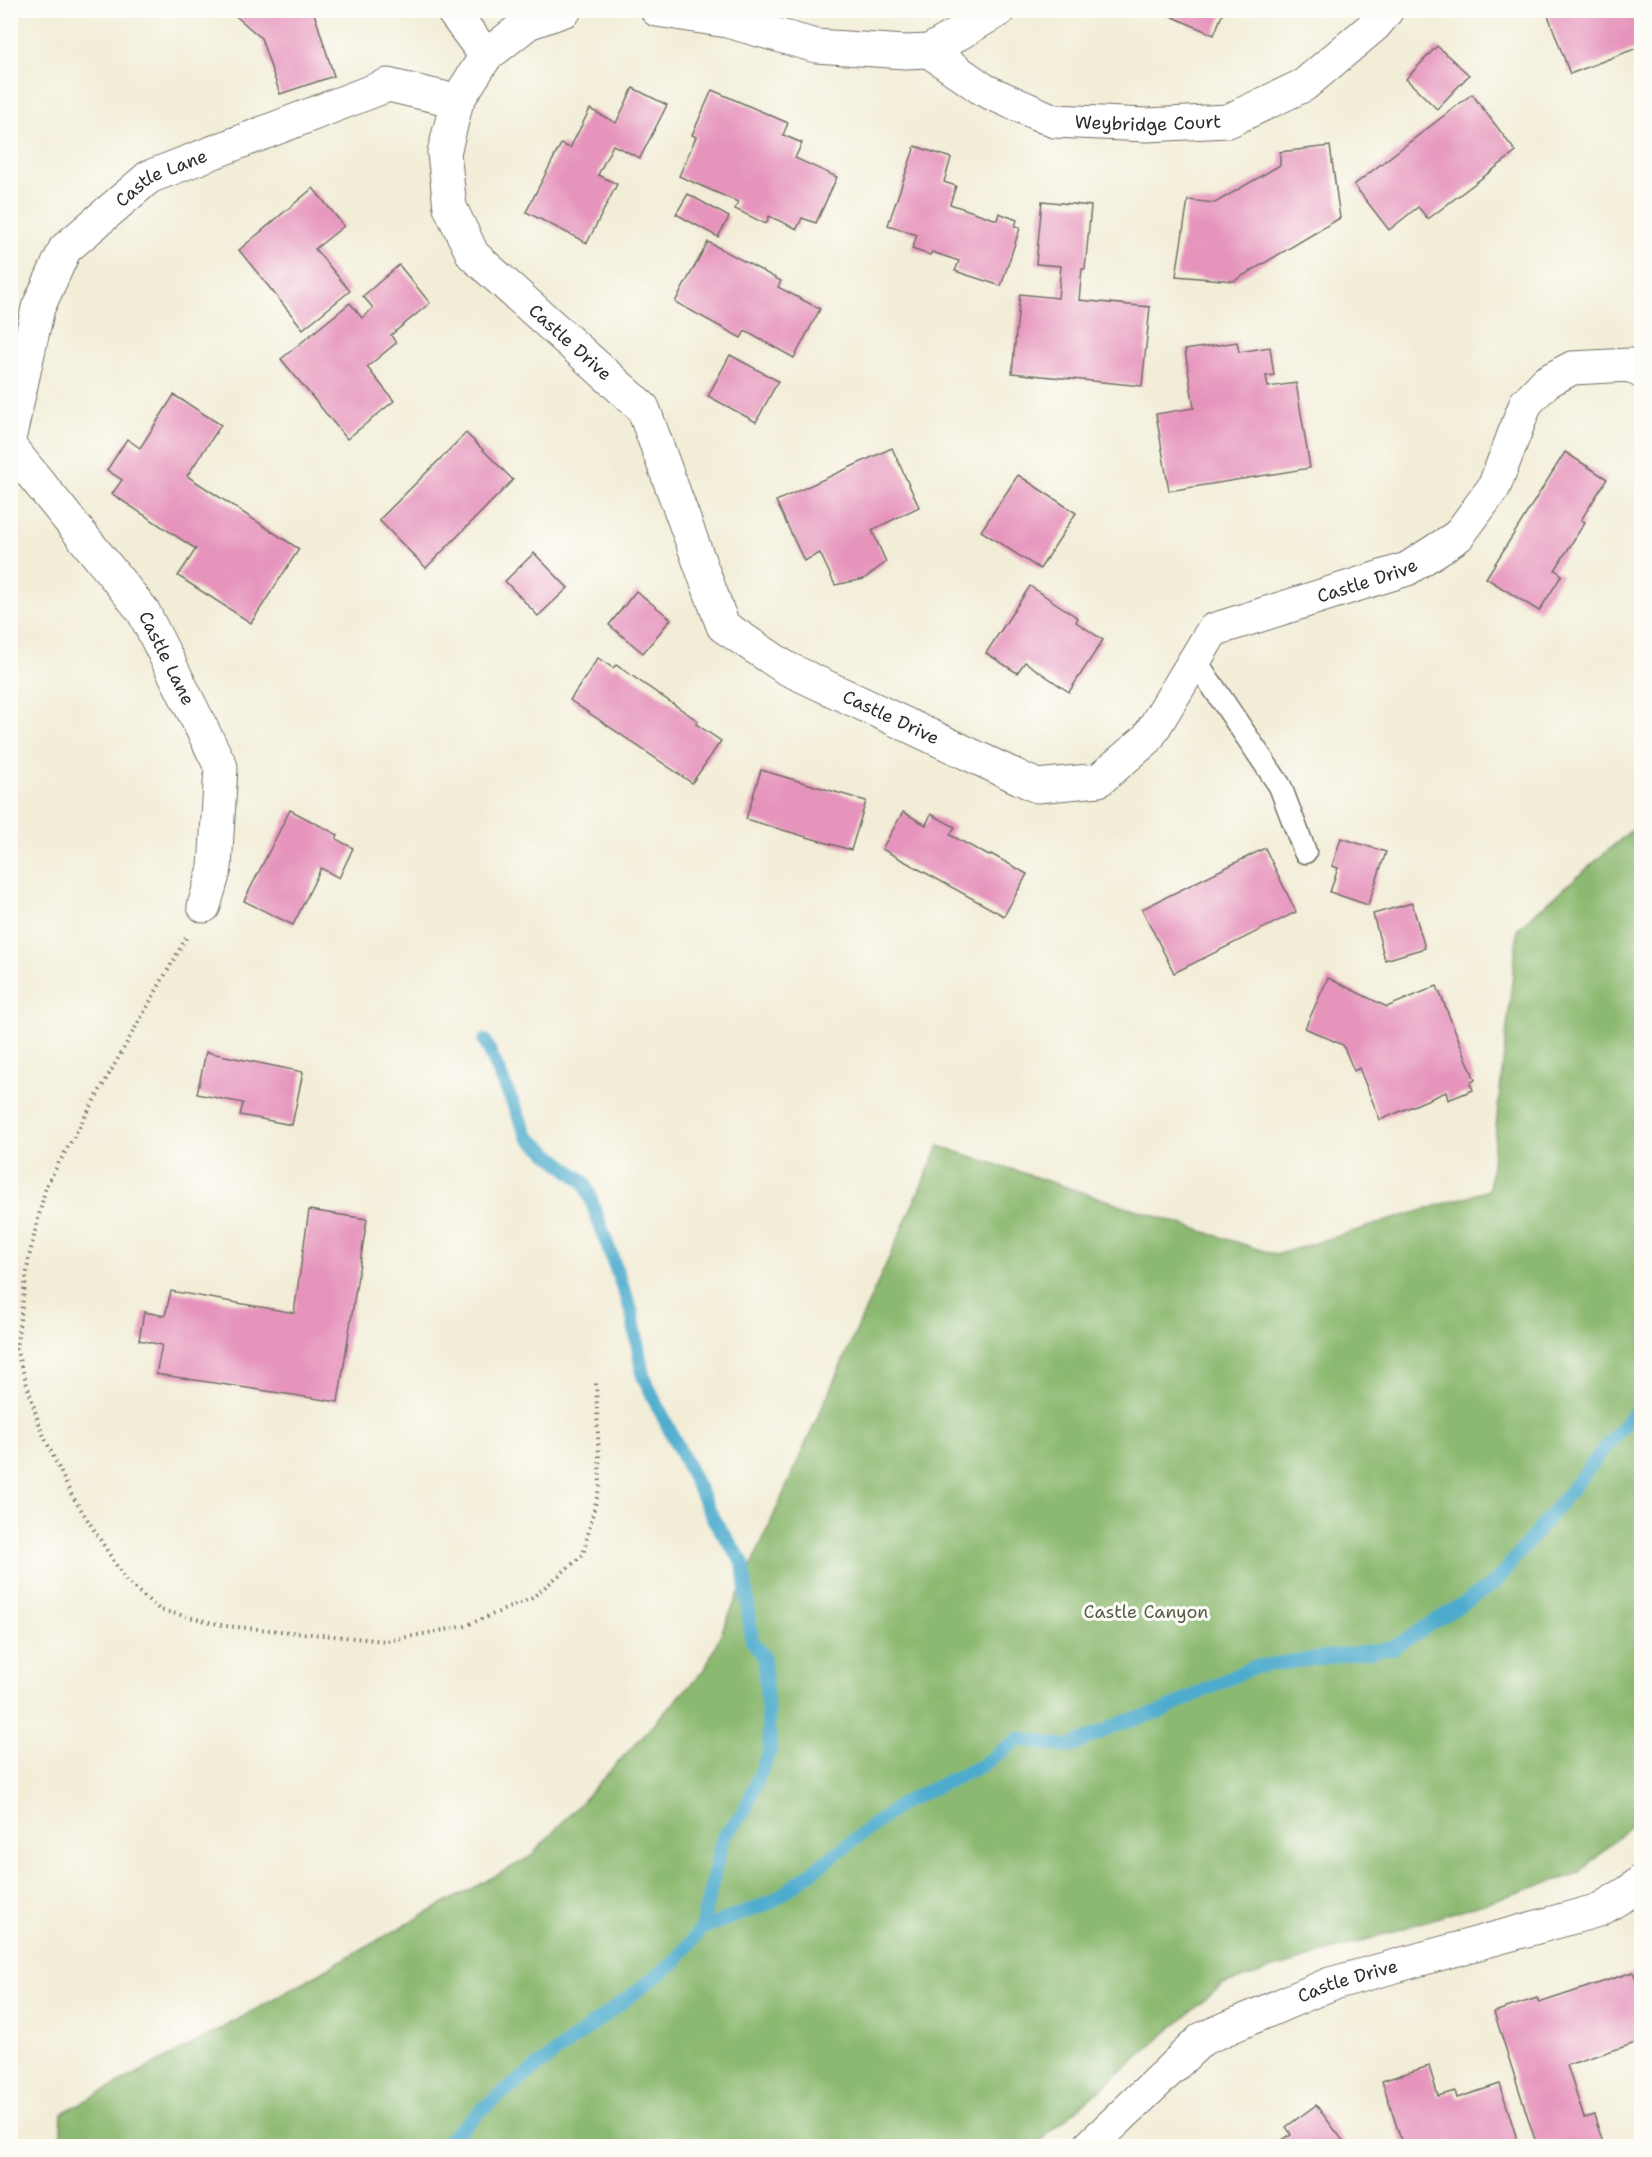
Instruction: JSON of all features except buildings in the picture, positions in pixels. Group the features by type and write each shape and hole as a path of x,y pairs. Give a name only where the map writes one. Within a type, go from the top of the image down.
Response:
{"street":[{"path":"452,10 486,56"},
{"name":"Castle Drive","path":"565,10 528,23 486,56 456,101 444,153 450,207 472,255 643,408 723,626 786,668 1037,786 1100,780 1146,739 1214,630 1407,569 1458,536 1494,488 1527,403 1546,382 1572,368 1630,365 1641,372"},
{"path":"657,10 727,21 816,46 905,52 929,51 999,10"},
{"name":"Weybridge Court","path":"929,51 984,90 1054,121 1147,125 1228,121 1304,86 1375,25 1387,10"},
{"name":"Castle Lane","path":"10,435 38,308 65,249 149,177 388,85 456,101"},
{"name":"Castle Lane","path":"10,447 143,611 221,767 215,868 204,906"},
{"name":"Castle Drive","path":"1090,2146 1202,2039 1330,1984 1599,1910 1637,1893"}],"lane":[{"path":"1195,660 1280,786 1305,852"}],"path":[{"path":"204,906 46,1186 29,1257 16,1349 41,1430 70,1492 127,1582 160,1610 226,1626 386,1641 465,1626 532,1598 583,1555 600,1485 596,1383"}],"green space":[{"name":"Castle Canyon","path":"1641,822 1641,1815 1580,1873 1222,1985 1034,2146 60,2146 62,2113 216,2032 530,1857 705,1669 939,1146 1276,1255 1489,1190 1518,928"}],"waterway":[{"path":"485,1041 528,1137 585,1183 632,1313 643,1376 714,1520 743,1563 752,1641 764,1657 770,1750 744,1812 723,1837 701,1929"},
{"path":"441,2146 487,2105 675,1962 701,1929 772,1902 904,1802 981,1766 1019,1739 1069,1747 1121,1723 1160,1712 1253,1667 1393,1648 1495,1583 1642,1403"}]}
